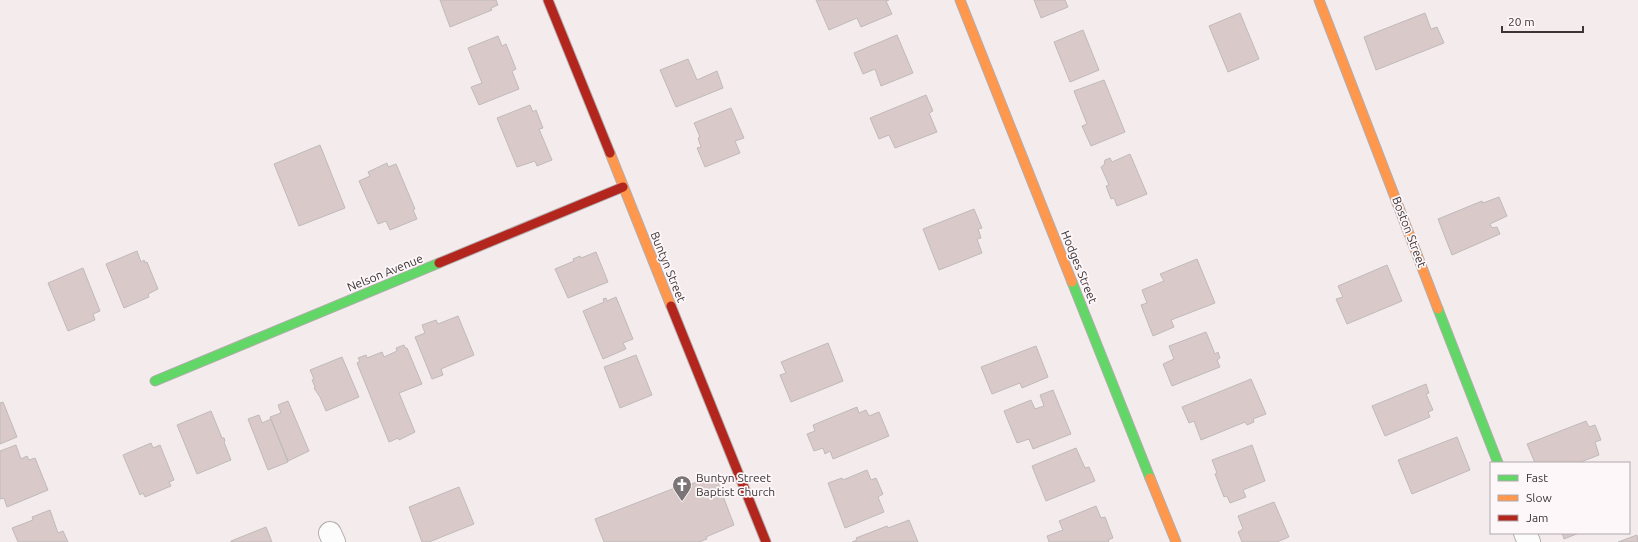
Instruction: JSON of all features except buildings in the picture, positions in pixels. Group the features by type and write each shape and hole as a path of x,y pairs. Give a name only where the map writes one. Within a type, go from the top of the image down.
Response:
{"street":[{"name":"Buntyn Street","path":"548,0 766,542"},
{"name":"Hodges Street","path":"960,0 1176,542"},
{"name":"Boston Street","path":"1319,0 1498,462"},
{"name":"Nelson Avenue","path":"155,381 624,187"}],"traffic: fast":[{"path":"155,381 439,263"},
{"path":"1072,282 1150,478"},
{"path":"1438,309 1498,462"}],"traffic: slow":[{"path":"960,0 1072,282"},
{"path":"1319,0 1438,309"},
{"path":"610,153 671,306"},
{"path":"1150,478 1176,542"}],"traffic: jam":[{"path":"548,0 610,153"},
{"path":"439,263 623,187"},
{"path":"671,306 766,542"}],"place":[{"name":"Buntyn Street Baptist Church","path":"682,502"}]}
